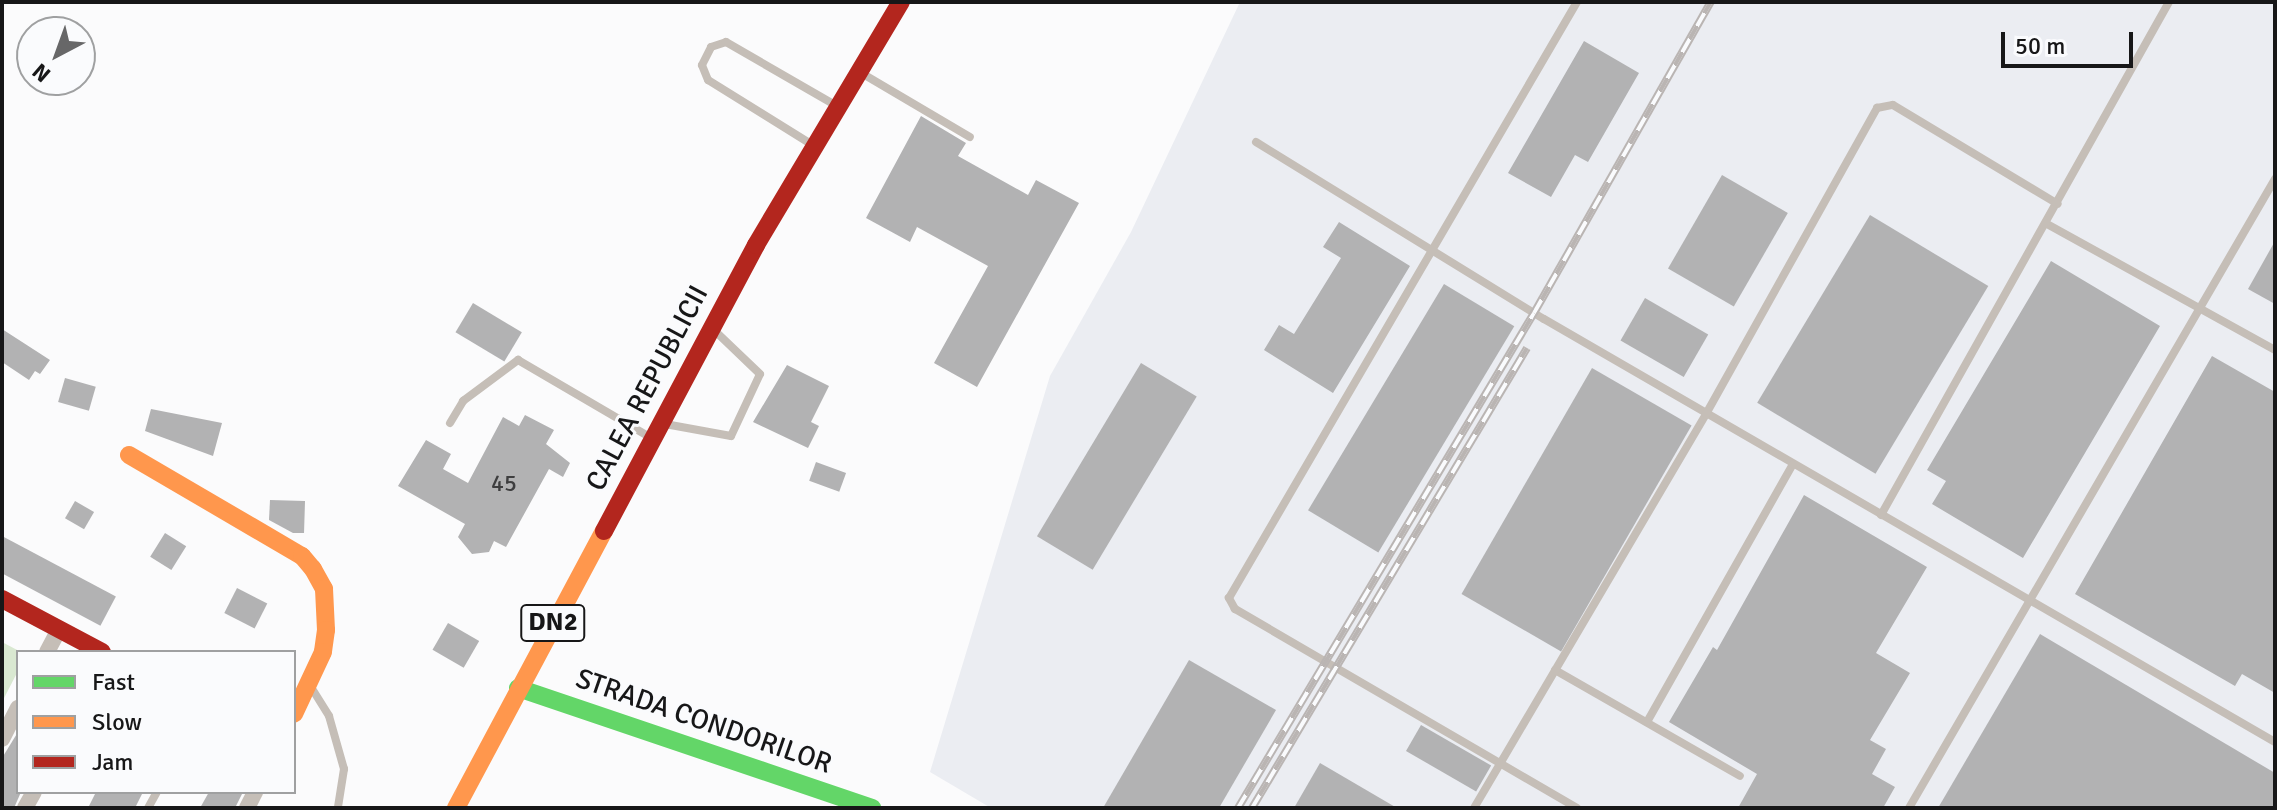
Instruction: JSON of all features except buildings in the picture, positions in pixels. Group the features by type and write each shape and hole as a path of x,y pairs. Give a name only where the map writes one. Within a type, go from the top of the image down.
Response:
{"main road":[{"name":"CALEA REPUBLICII","path":"456,808 712,328 814,146 901,2"},
{"path":"129,455 302,556 313,569 324,589 326,630 296,710"},
{"path":"2,599 98,650"},
{"name":"STRADA CONDORILOR","path":"518,688 860,806"}],"street":[{"path":"48,650 59,629"},
{"path":"2,739 16,712"}],"lane":[{"path":"1577,2 1229,598 1235,609 1577,808"},
{"path":"1881,515 2169,2"},
{"path":"814,146 708,80 702,65 711,47 726,42 838,106"},
{"path":"859,71 970,137"},
{"path":"1474,808 1706,414 1882,105 1893,105 2058,204"},
{"path":"1256,142 1433,252 1706,414 2275,742"},
{"path":"1909,808 2275,179"},
{"path":"2047,224 2275,350"},
{"path":"450,423 463,401 518,360 656,431 731,436 760,374 712,328"},
{"path":"1647,722 1793,464"},
{"path":"1555,670 1740,776"},
{"path":"308,683 329,716 344,769 338,808"}],"shaded area":[{"path":"1240,2 2275,2 2275,808 991,808 930,772 1050,376 1131,232"}],"green space":[{"path":"2,642 17,650 16,675 2,702"}],"railway":[{"path":"1238,808 1534,313 1711,2"},
{"path":"1252,808 1527,348"}],"traffic: fast":[{"path":"518,688 872,808"}],"traffic: slow":[{"path":"129,455 302,556 313,569 324,589 326,630 323,652 296,710"},
{"path":"456,808 604,531"}],"traffic: jam":[{"path":"604,531 756,245 901,2"},
{"path":"2,599 98,650"}]}
